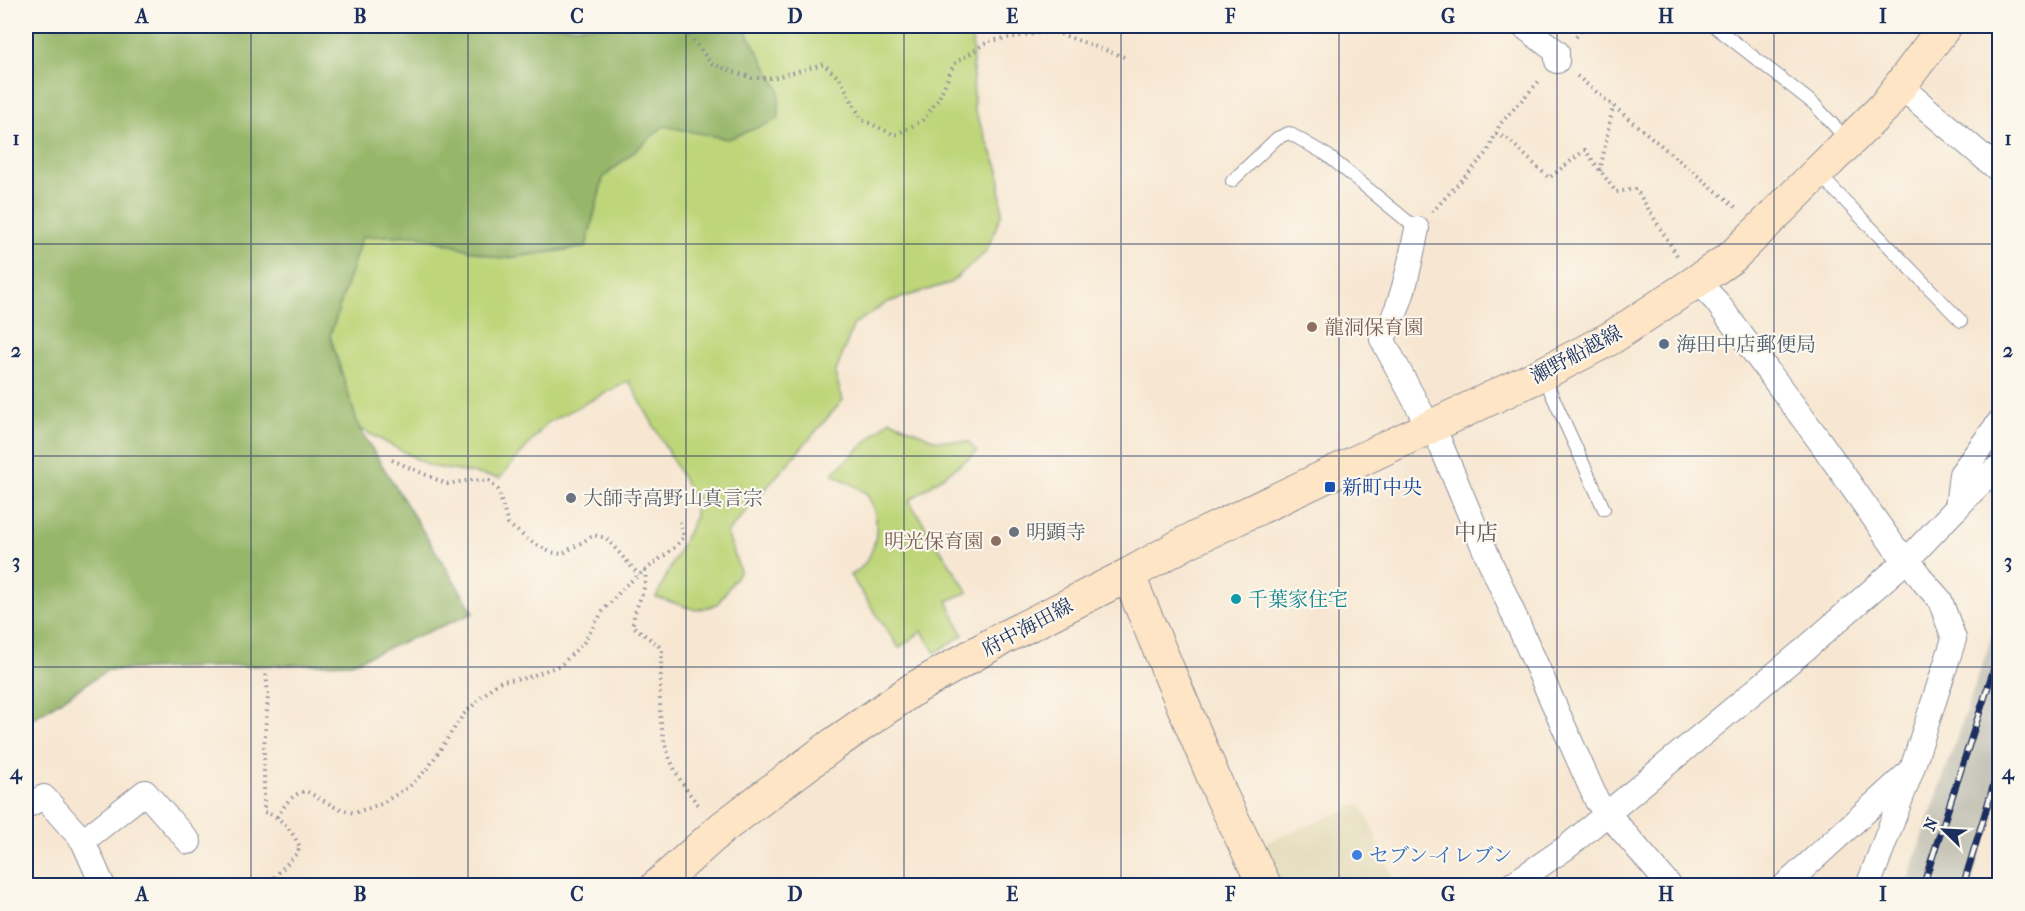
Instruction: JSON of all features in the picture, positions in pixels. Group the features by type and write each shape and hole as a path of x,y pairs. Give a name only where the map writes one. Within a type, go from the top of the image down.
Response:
{"main road":[{"name":"瀬野船越線","path":"1128,575 1187,542 1542,374 1611,338 1695,282 1732,256 1761,230 1884,107 1945,26"},
{"name":"府中海田線","path":"657,885 720,830 834,744 915,688 1005,637 1128,575"},
{"path":"1128,575 1221,795 1265,885"}],"street":[{"path":"1523,26 1557,52 1557,61"},
{"path":"1900,86 2000,171"},
{"path":"1417,229 1405,283 1390,326 1382,339 1431,427 1597,801 1670,885"},
{"path":"1695,282 1716,301 1819,440 1895,548 1908,559 1940,600 1954,639 1912,770 1868,885"},
{"path":"1957,508 1961,474 1996,430"},
{"path":"1510,885 1568,847 1804,650 1908,559 2000,466"},
{"path":"1784,885 1912,770"},
{"path":"83,841 145,792 189,842"},
{"path":"26,806 44,797 83,841 103,885"}],"lane":[{"path":"1714,26 1814,104 1849,141"},
{"path":"1232,182 1277,138 1289,133 1327,155 1417,229"},
{"path":"1818,173 1961,321"},
{"path":"1542,374 1604,508"}],"path":[{"path":"682,26 712,63 752,78 773,78 823,64 840,79 862,120 895,135 922,121 938,100 954,64 989,41 1052,31 1127,58"},
{"path":"1417,229 1487,153 1500,124 1557,61 1614,105 1761,230"},
{"path":"1600,171 1614,105"},
{"path":"1496,134 1508,140 1549,178 1585,150 1616,192 1636,189 1695,282"},
{"path":"392,460 447,484 471,480 489,481 498,490 508,524 530,541 550,552 562,554 594,535 606,538 639,575"},
{"path":"277,817 288,800 297,793 306,791 335,807 354,813 381,804 410,786 428,768 463,715 490,689 501,681 526,678 561,665 584,642 603,611 626,585 674,548 684,537 680,522"},
{"path":"645,570 647,581 633,615 633,626 662,650 660,721 666,748 675,770 697,803 720,830"},
{"path":"266,671 268,696 264,747 264,812 277,817 294,835 300,848 266,885"}],"shaded area":[{"path":"1999,616 1999,790 1971,885 1906,885"},
{"path":"1361,803 1396,885 1280,885 1261,845"}],"green space":[{"path":"26,26 743,26 779,89 779,119 728,139 664,126 603,178 586,247 501,259 417,235 362,237 330,336 359,428 474,613 352,663 108,670 26,723"},
{"path":"743,26 972,26 974,109 999,170 1002,213 986,252 950,283 888,302 854,324 835,374 843,400 727,533 740,571 717,605 696,610 656,597 695,518 694,499 629,381 547,423 500,478 430,466 359,428 330,336 362,236 417,235 501,259 586,247 603,178 664,126 728,139 779,89"},
{"path":"890,420 935,440 969,442 977,452 909,501 968,592 947,601 963,635 935,653 922,631 899,648 850,575 865,563 874,545 875,514 866,494 832,474"}],"railway":[{"path":"1923,886 2000,650"},
{"path":"1963,886 2000,764"}],"place":[{"name":"龍洞保育園","path":"1312,327"},
{"name":"海田中店郵便局","path":"1664,344"},
{"name":"新町中央","path":"1330,487"},
{"name":"大師寺高野山真言宗","path":"571,498"},
{"name":"明顕寺","path":"1014,532"},
{"name":"明光保育園","path":"996,541"},
{"name":"千葉家住宅","path":"1236,599"},
{"name":"セブン-イレブン","path":"1357,855"}],"district":[{"name":"中店","path":"1476,532"}]}
